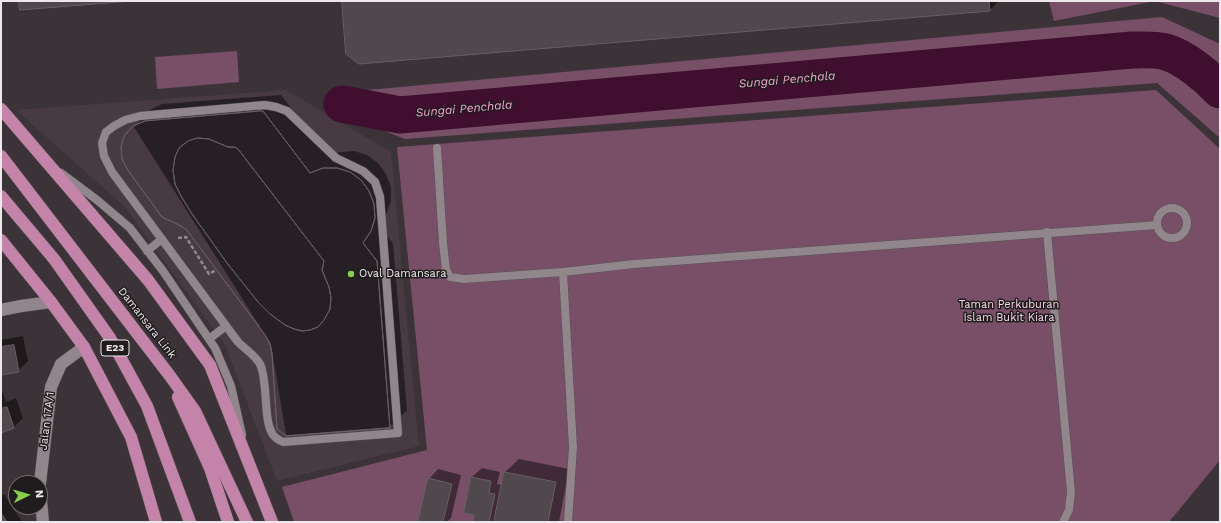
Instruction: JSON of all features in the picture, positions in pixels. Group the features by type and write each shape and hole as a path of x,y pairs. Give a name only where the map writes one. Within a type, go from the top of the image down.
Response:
{"highway":[{"path":"1,109 148,280 210,365 272,522"},
{"name":"Damansara Link","path":"1,156 170,376 195,411 247,522"},
{"name":"E23","path":"1,196 54,259 110,338 147,406 190,522"},
{"path":"1,240 51,302 84,347 131,437 156,522"},
{"path":"170,376 179,400 210,468 228,522"}],"street":[{"path":"1,310 51,302"},
{"name":"Jalan 17A/1","path":"41,475 51,387 61,364 84,347"}],"lane":[{"path":"265,105 276,107 287,111 336,158 363,171 375,182 380,197 398,433 283,442 275,437 270,428 264,380 260,365 255,356 238,342 226,326 112,172 104,156 102,143 106,132 120,123 140,116 265,105"},
{"path":"437,148 442,243 446,270 450,277 464,278 563,272 650,263 1157,224"},
{"path":"51,166 98,200 130,228 215,348 231,386 250,465"},
{"path":"1047,232 1071,492 1070,510 1063,522"},
{"path":"147,251 162,239"},
{"path":"563,272 573,447 568,522"},
{"path":"209,339 226,326"}],"shaded area":[{"path":"286,90 391,152 419,446 277,481 225,345 125,207 16,110"}],"green space":[{"path":"1049,1 1155,1 1054,21"},
{"path":"1155,1 1220,1 1220,18"},
{"path":"1162,17 1220,44 1220,138 1157,83 405,139 360,121 357,91"},
{"path":"237,51 239,82 157,89 155,57"},
{"name":"Taman Perkuburan Islam Bukit Kiara","path":"1156,90 1220,149 1220,460 1169,522 294,522 282,487 427,450 397,147"}],"building":[{"path":"19,1 132,1 20,10"},
{"path":"342,1 989,1 990,11 359,64 346,54"},
{"name":"Oval Damansara","path":"263,111 310,173 323,168 337,168 350,172 361,180 369,191 374,204 375,218 371,231 363,243 377,261 390,428 286,436 277,429 272,354 270,344 265,335 186,229 162,217 127,169 122,159 121,147 124,136 133,126 145,121","holes":["198,138 209,139 228,147 235,147 238,149 324,261 322,270 329,287 331,298 330,309 318,327 302,331 294,329 285,325 270,314 258,302 227,263 181,196 175,184 173,170 175,157 179,148 188,141"]},
{"name":"Oval Damansara","path":"263,111 310,173 323,168 337,168 350,172 361,180 369,191 374,204 375,218 371,231 363,243 377,261 390,428 286,436 277,429 272,354 270,344 265,335 186,229 162,217 127,169 122,159 121,147 124,136 133,126 145,121"},
{"path":"198,138 209,139 228,147 235,147 238,149 324,261 322,270 329,287 331,298 330,309 318,327 302,331 294,329 285,325 270,314 258,302 227,263 192,214 175,184 173,170 175,157 179,148 188,141"},
{"path":"14,345 19,372 1,375 1,347"},
{"path":"7,407 14,428 1,433 1,409"},
{"path":"504,472 556,482 548,522 494,522"},
{"path":"471,477 491,481 489,493 495,494 489,522 473,522 474,515 464,513"},
{"path":"428,478 452,484 443,522 418,522"},
{"path":"1,513 7,522 1,522"}],"waterway":[{"name":"Sungai Penchala","path":"342,104 400,115 1132,50 1158,50 1180,58 1209,79 1220,90"}],"place":[{"name":"Oval Damansara","path":"351,274"}]}
